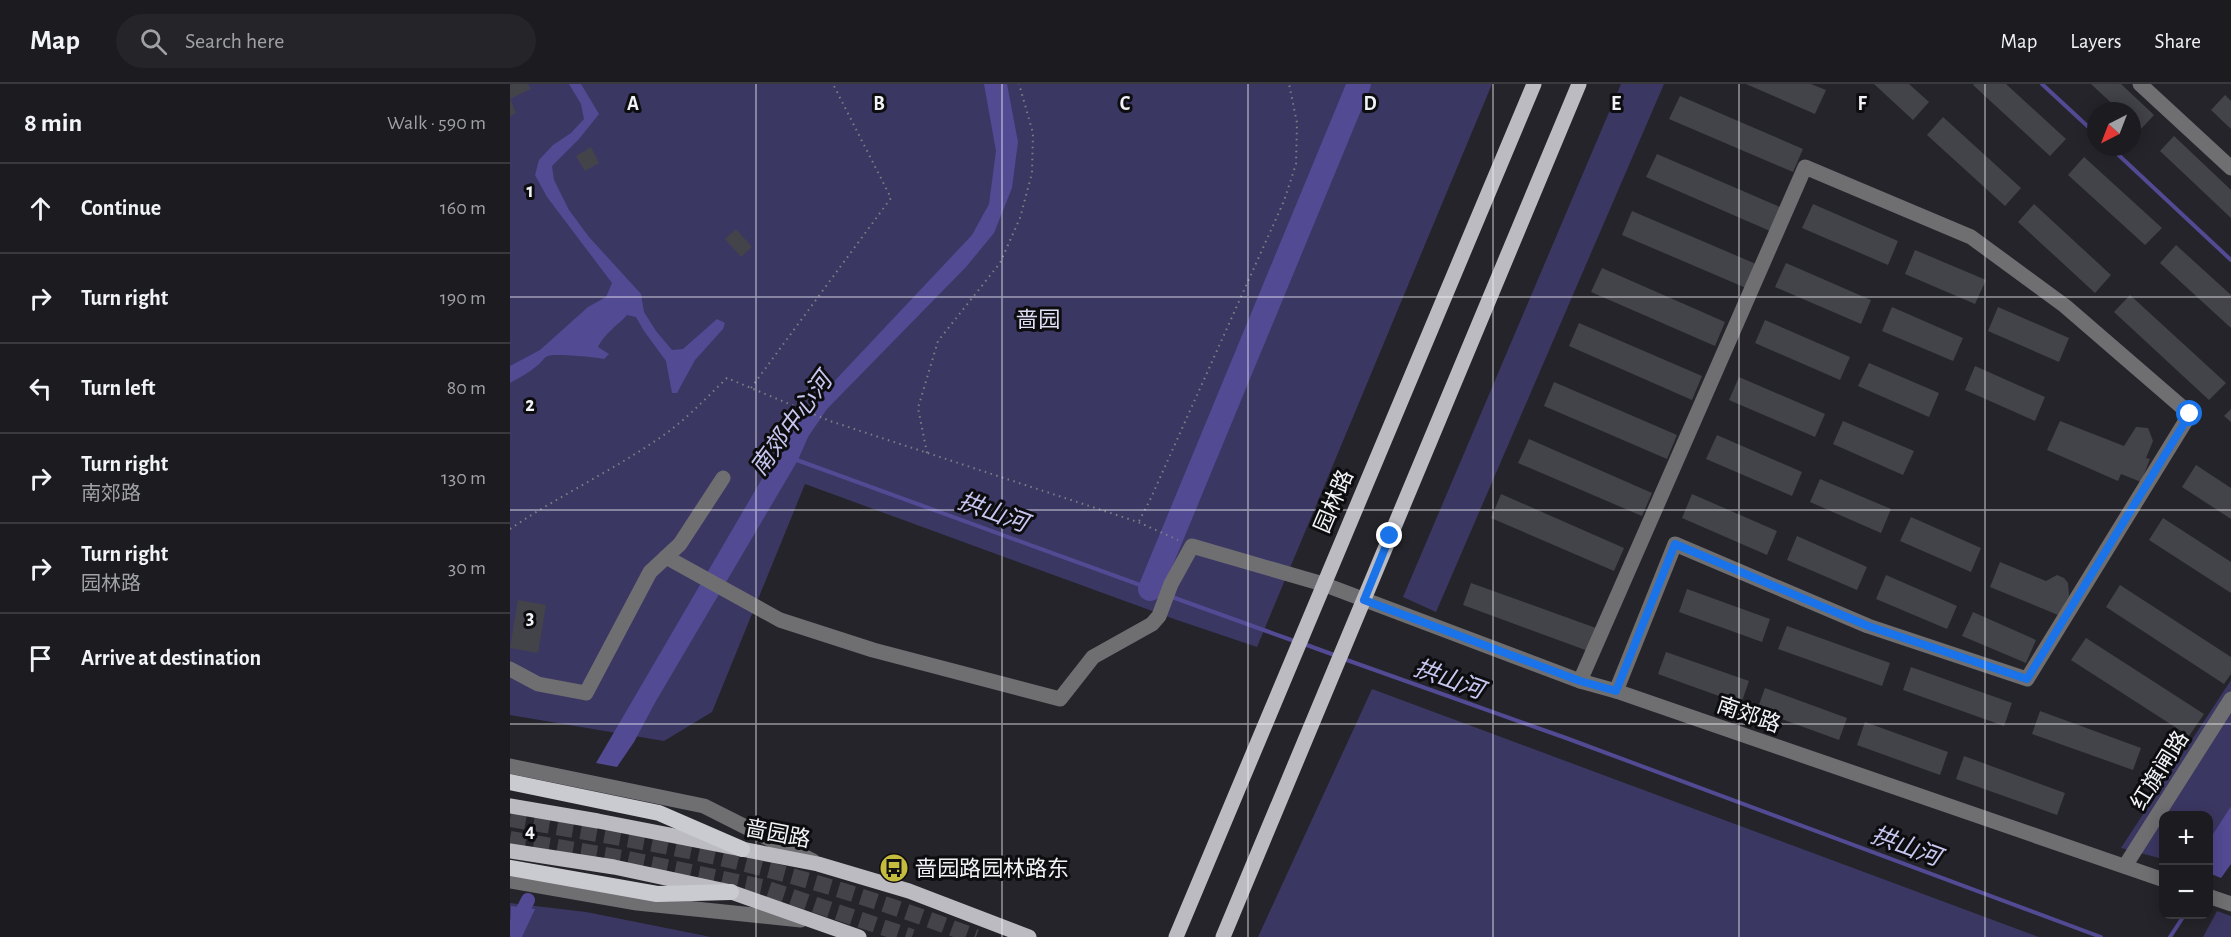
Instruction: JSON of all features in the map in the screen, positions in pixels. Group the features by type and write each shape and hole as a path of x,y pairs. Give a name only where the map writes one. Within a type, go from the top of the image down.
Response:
{"highway":[{"path":"510,782 659,813 742,849"},
{"path":"510,868 657,894 731,892"}],"main road":[{"name":"园林路","path":"1176,937 1534,84"},
{"path":"1223,937 1580,84"},
{"name":"啬园路","path":"510,806 818,864 909,891 1029,937"},
{"path":"510,851 614,867 731,892 859,937"}],"street":[{"path":"2140,84 2231,168"},
{"path":"1580,681 1805,167 1971,237 2065,306 2190,414 2027,679 1868,626 1675,544 1616,691"},
{"path":"510,669 538,684 586,693 650,572 680,544 723,478"},
{"name":"南郊路","path":"1192,546 1323,584 1580,681 1616,691 2159,878"},
{"path":"666,556 780,620 873,650 1060,699 1093,657 1152,624 1160,616 1171,584 1192,546"},
{"name":"红旗闸路","path":"2125,866 2231,699"},
{"path":"510,766 704,806 818,864"},
{"path":"510,881 637,903 816,921"},
{"path":"2213,898 2231,904"}],"path":[{"path":"752,388 891,198 833,84"},
{"path":"927,453 918,408 938,341 1000,263 1020,218 1032,173 1033,133 1020,84"},
{"path":"1138,522 1150,500 1287,192 1296,164 1297,123 1288,84"},
{"path":"510,529 549,502 599,476 657,440 698,407 727,378 830,421 1138,522 1192,546"}],"green space":[{"name":"啬园","path":"510,84 1492,84 1257,647 1174,619 805,484 712,712 664,741 510,715"},
{"path":"1621,84 1664,84 1436,612 1403,597"},
{"path":"2231,680 2231,806 2213,834 2213,811 2159,811 2159,858 2121,848"},
{"path":"1372,689 2039,937 1258,937"},
{"path":"510,903 586,912 711,937 510,937"},
{"path":"2217,911 2231,916 2231,937 2203,937"}],"shaded area":[{"path":"569,84 581,84 599,114 579,139 552,166 554,180 569,210 589,237 641,294 644,312 672,350 683,349 717,319 725,323 723,329 695,360 677,393 672,393 666,361 636,317 627,315 607,334 598,347 609,354 604,359 585,356 548,356 532,370 510,383 510,366 540,350 588,307 606,297 612,283 547,197 535,175 539,160 584,119 581,104"},
{"path":"984,84 1007,84 1018,142 1012,188 994,233 966,267 827,409 808,437 798,460 634,742 617,767 596,763 794,424 972,235 989,204 996,151"},
{"path":"2231,806 2231,864 2221,878 2213,875 2213,834"},
{"path":"511,906 535,909 522,937 510,937"}],"building":[{"path":"528,84 531,89 510,99 510,85"},
{"path":"1746,84 1811,84 1826,90 1815,114"},
{"path":"1874,84 1909,84 1929,102 1913,120"},
{"path":"1974,84 2006,84 2066,139 2050,156"},
{"path":"2091,84 2121,84 2140,102 2110,102"},
{"path":"2225,95 2231,101 2231,129 2211,110"},
{"path":"1680,96 1803,149 1793,172 1669,119"},
{"path":"510,99 516,113 510,116"},
{"path":"2141,103 2154,115 2141,129"},
{"path":"1943,117 2021,188 2005,206 1927,135"},
{"path":"2174,136 2231,190 2231,218 2160,151"},
{"path":"591,147 599,163 585,171 576,156"},
{"path":"1657,154 1780,207 1770,231 1646,177"},
{"path":"2084,157 2162,228 2145,245 2068,175"},
{"path":"1813,204 1898,241 1888,265 1802,228"},
{"path":"2034,204 2111,275 2095,293 2018,222"},
{"path":"1632,211 1756,264 1746,288 1622,235"},
{"path":"736,229 752,247 741,257 725,239"},
{"path":"2176,245 2231,295 2231,328 2160,263"},
{"path":"1915,250 1986,280 1975,304 1905,274"},
{"path":"1786,263 1871,300 1861,324 1775,287"},
{"path":"1602,268 1725,322 1715,346 1591,292"},
{"path":"2130,295 2226,383 2209,400 2114,312"},
{"path":"1892,307 1963,338 1953,361 1882,331"},
{"path":"1998,307 2069,338 2059,362 1988,331"},
{"path":"1765,320 1850,357 1840,380 1755,343"},
{"path":"1579,323 1702,376 1692,400 1569,346"},
{"path":"1869,363 1939,393 1929,417 1858,386"},
{"path":"1975,366 2045,397 2035,421 1965,390"},
{"path":"1739,377 1825,414 1815,437 1729,400"},
{"path":"1554,382 1677,435 1667,459 1544,406"},
{"path":"2231,409 2231,422 2224,416"},
{"path":"1843,421 1914,451 1903,475 1833,444"},
{"path":"2060,421 2124,446 2136,427 2148,428 2153,441 2146,458 2150,459 2141,482 2121,474 2118,481 2047,450"},
{"path":"1717,435 1802,472 1792,496 1706,459"},
{"path":"1529,439 1652,493 1642,516 1518,463"},
{"path":"2196,465 2231,488 2231,519 2182,487"},
{"path":"1820,479 1891,509 1881,533 1810,502"},
{"path":"1501,494 1624,548 1614,571 1491,518"},
{"path":"1692,494 1777,531 1767,555 1682,518"},
{"path":"1911,517 1981,548 1971,572 1900,541"},
{"path":"2163,518 2231,562 2231,593 2149,540"},
{"path":"1797,536 1867,567 1857,590 1787,560"},
{"path":"2000,562 2046,581 2057,575 2064,578 2068,583 2069,596 2058,615 1990,587"},
{"path":"1886,575 1957,606 1947,629 1876,599"},
{"path":"1471,583 1596,628 1588,651 1463,605"},
{"path":"2120,585 2231,657 2231,674 2224,684 2106,607"},
{"path":"1687,589 1770,619 1762,642 1679,612"},
{"path":"518,600 546,605 538,653 510,648"},
{"path":"1973,612 2036,640 2026,663 1962,636"},
{"path":"1787,626 1890,663 1882,686 1778,649"},
{"path":"2086,638 2204,714 2189,736 2071,660"},
{"path":"1666,652 1749,681 1741,704 1658,674"},
{"path":"1911,667 2012,703 2004,726 1903,690"},
{"path":"1765,688 1847,718 1839,740 1757,710"},
{"path":"2040,711 2141,748 2133,770 2032,734"},
{"path":"1865,722 1948,752 1940,775 1857,745"},
{"path":"1964,756 2065,793 2057,815 1956,779"}],"waterway":[{"path":"1150,589 1359,84"},
{"name":"南郊中心河","path":"2042,84 2087,126"},
{"name":"南郊中心河","path":"2120,156 2231,260"},
{"name":"拱山河","path":"794,459 1165,594"},
{"name":"拱山河","path":"1172,597 1297,642"},
{"name":"拱山河","path":"1304,644 1337,656"},
{"name":"拱山河","path":"1344,659 1566,738 2101,937"},
{"path":"510,936 528,900"},
{"path":"2170,937 2182,919"}],"tunnel":[{"path":"510,819 705,854 737,862 847,892 976,937"},
{"path":"510,839 623,858 762,887 912,937"}],"place":[{"name":"啬园路园林路东","path":"894,868"}],"route":[{"path":"1390,536 1364,600 1580,681 1616,691 1675,544 1868,626 2027,679 2190,414"}]}
